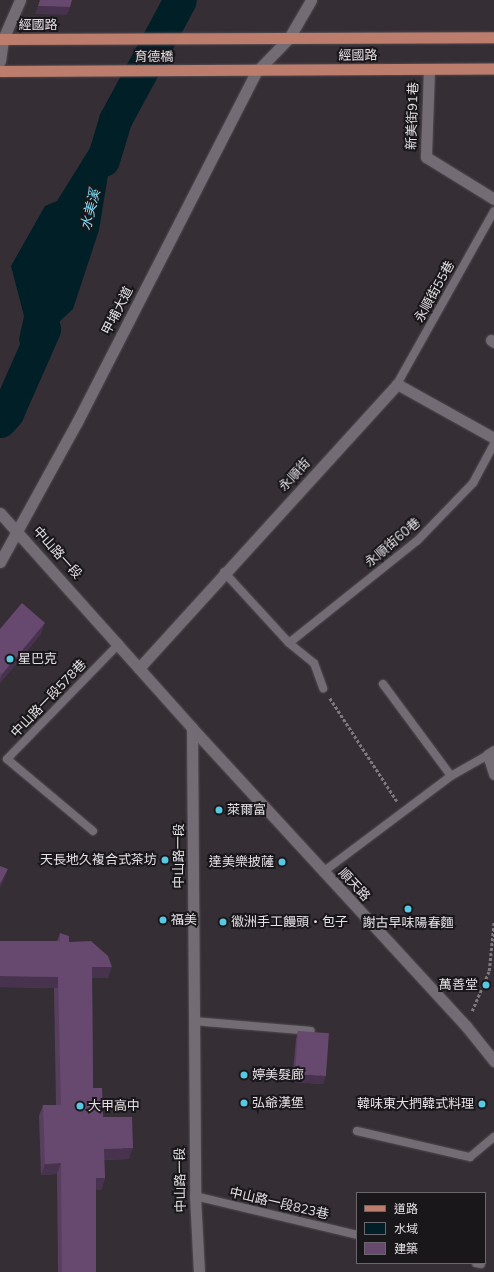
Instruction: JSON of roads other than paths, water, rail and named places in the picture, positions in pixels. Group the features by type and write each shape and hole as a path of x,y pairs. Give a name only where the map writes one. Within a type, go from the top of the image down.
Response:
{"main road":[{"name":"經國路","path":"239,38 494,37"},
{"name":"育德橋","path":"101,39 239,38"},
{"name":"經國路","path":"2,39 101,39"},
{"name":"經國路","path":"223,71 494,68"},
{"name":"育德橋","path":"0,71 223,71"}],"street":[{"path":"0,61 2,39 20,0"},
{"name":"甲埔大道","path":"0,562 18,531 257,71 290,38 311,0"},
{"name":"新美街91巷","path":"429,68 426,157 494,199"},
{"path":"397,384 494,438"},
{"name":"永順街","path":"139,668 224,572 397,384"},
{"name":"中山路一段","path":"0,513 18,531 119,644 192,728 195,1196 199,1272"},
{"name":"順天路","path":"192,728 466,1026 494,1061"},
{"path":"491,753 494,774"}],"lane":[{"name":"永順街55巷","path":"397,384 494,211"},
{"name":"永順街60巷","path":"289,643 417,542 473,483 494,444"},
{"path":"224,572 289,643 314,663 323,688"},
{"name":"中山路一段578巷","path":"93,831 7,759 119,644"},
{"path":"384,684 451,776"},
{"path":"323,872 403,810 451,776 491,753"},
{"path":"194,1021 311,1031"},
{"path":"357,1130 470,1157 494,1137"},
{"name":"中山路一段823巷","path":"195,1196 356,1235"}],"water":[{"path":"118,115 99,230 73,309 59,322 25,371 19,339 24,316 11,266 45,206 57,201 105,124"}],"waterway":[{"name":"水美溪","path":"103,160 115,120 180,0"},
{"name":"水美溪","path":"0,421 7,413 44,329"}],"place":[{"name":"星巴克","path":"10,659"},
{"name":"萊爾富","path":"219,810"},
{"name":"天長地久複合式茶坊","path":"165,860"},
{"name":"達美樂披薩","path":"282,862"},
{"name":"謝古早味陽春麵","path":"408,909"},
{"name":"福美","path":"163,920"},
{"name":"徽洲手工饅頭‧包子","path":"223,922"},
{"name":"萬善堂","path":"486,985"},
{"name":"婷美髮廊","path":"244,1075"},
{"name":"弘爺漢堡","path":"244,1103"},
{"name":"韓味東大捫韓式料理","path":"482,1104"},
{"name":"大甲高中","path":"80,1106"}]}
